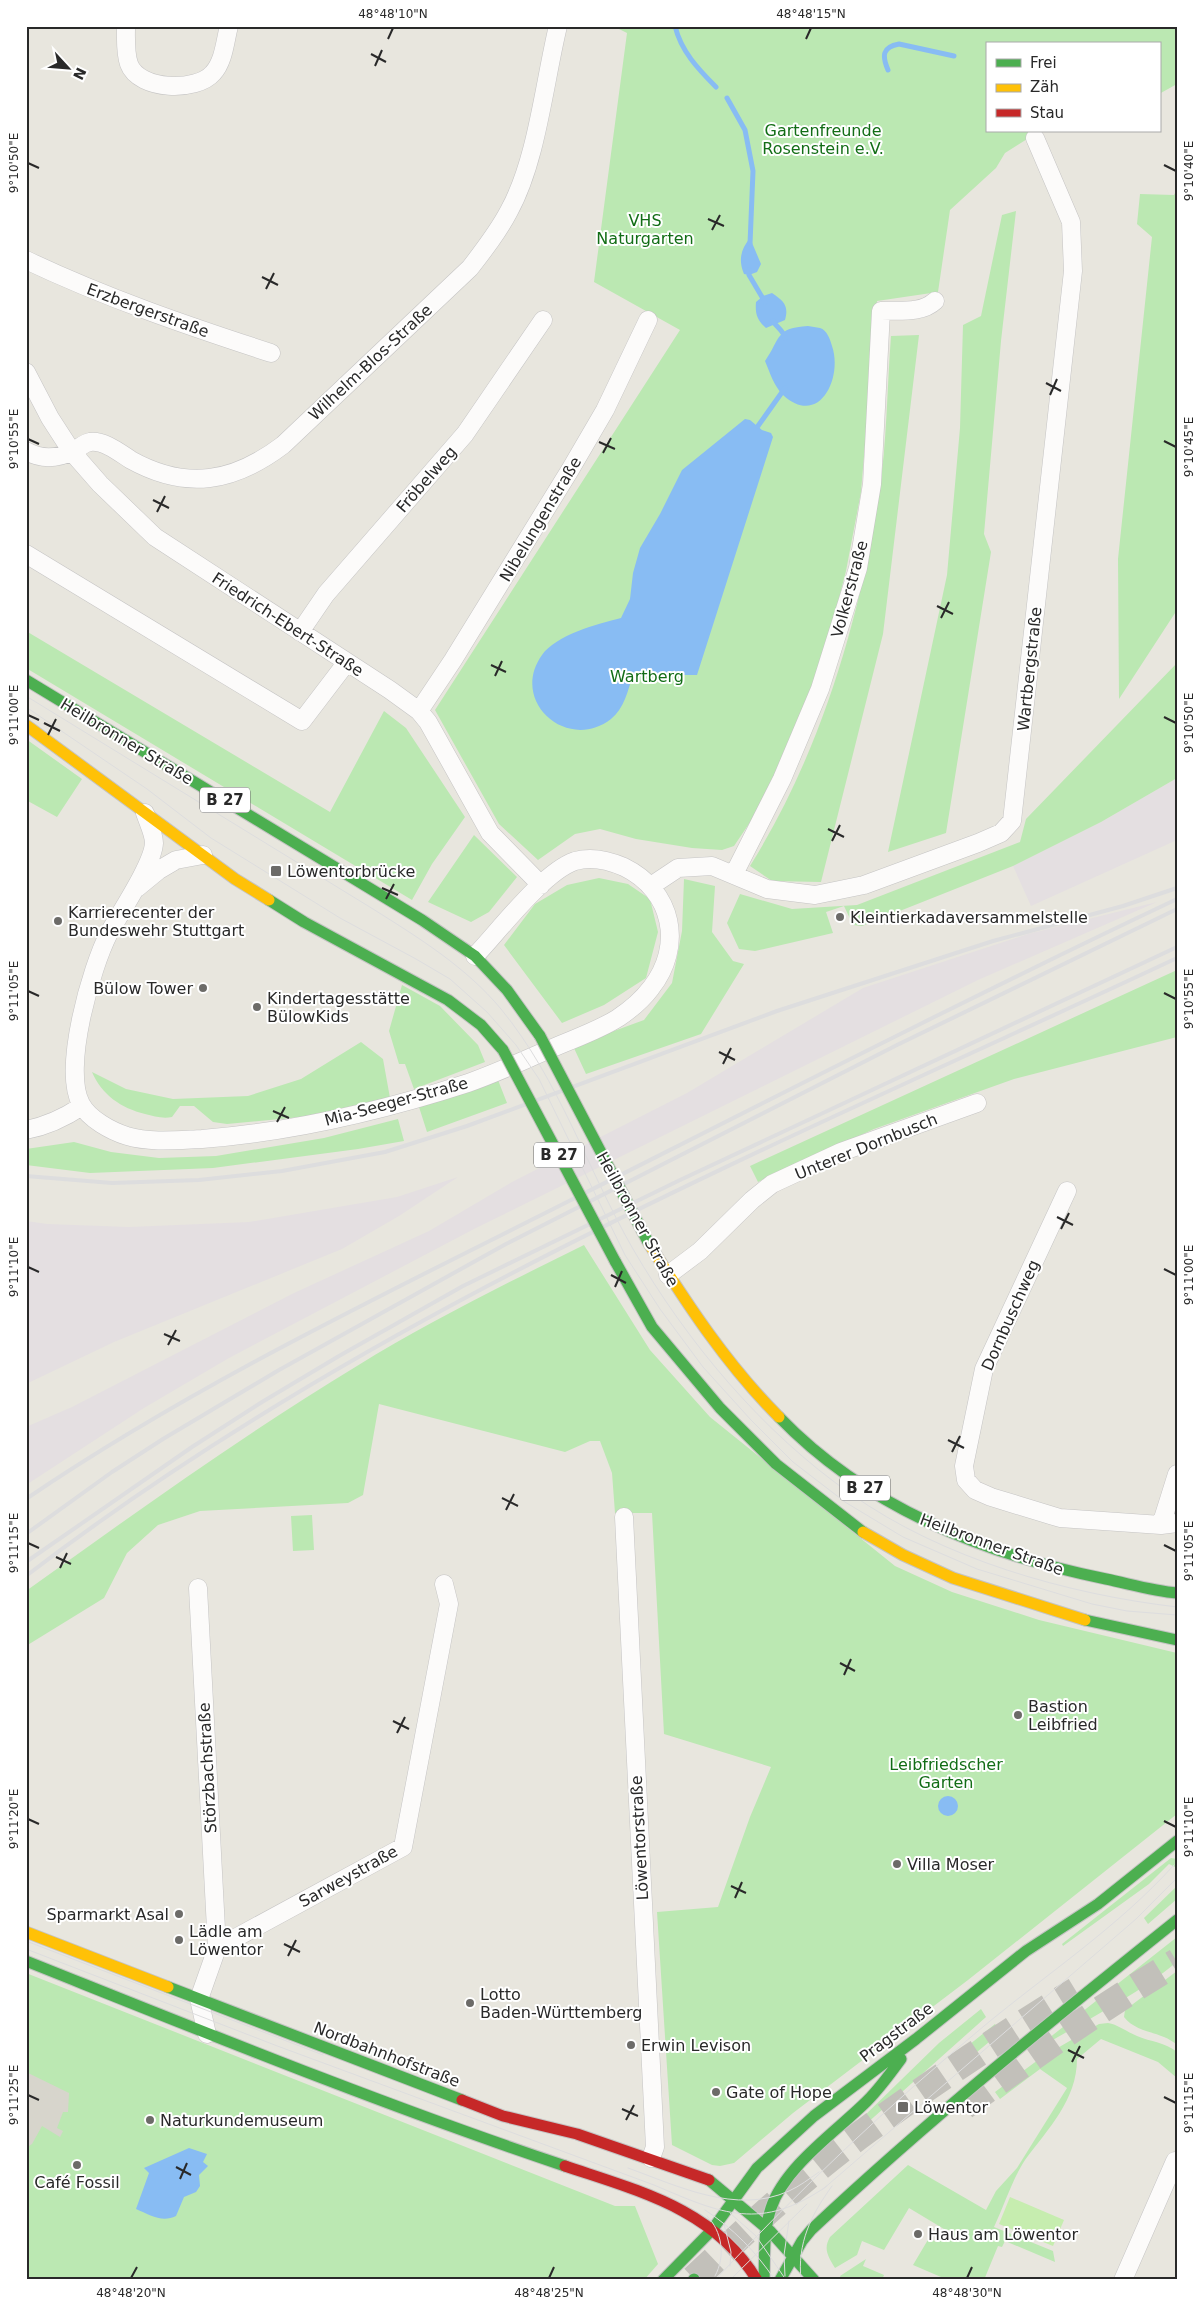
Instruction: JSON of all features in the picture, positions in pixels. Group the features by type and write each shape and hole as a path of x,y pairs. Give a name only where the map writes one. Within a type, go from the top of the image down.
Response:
{"main road":[{"name":"Heilbronner Straße","path":"26,680 422,920 475,956 507,990 540,1036 648,1242 680,1295 749,1386 803,1441 858,1484 913,1514 1017,1556 1064,1571 1177,1593"},
{"name":"B 27","path":"26,725 234,879 304,922 448,1000 481,1025 503,1050 652,1328 720,1408 776,1464 855,1527 902,1555 953,1578 1078,1618 1139,1634 1177,1640"},
{"name":"Pragstraße","path":"663,2280 712,2230 756,2168 789,2138 845,2091 916,2039 1026,1951 1098,1904 1177,1841"},
{"path":"1164,1851 1177,1852"},
{"path":"780,2280 811,2230 877,2168 1010,2054 1177,1920"},
{"name":"Nordbahnhofstraße","path":"26,1932 503,2116 577,2134 706,2178 722,2187 795,2255"},
{"path":"26,1961 207,2034 498,2144 618,2184 684,2211 712,2230 740,2253 757,2280"},
{"path":"764,2280 778,2195 790,2178 825,2139 883,2085 916,2039"},
{"path":"712,2230 735,2233"},
{"path":"773,2233 811,2230"},
{"path":"795,2255 814,2280"}],"street":[{"path":"126,26 129,65 138,77 161,86 204,81 220,64 229,26"},
{"name":"Wilhelm-Blos-Straße","path":"26,451 50,459 72,452 89,442 103,444 159,473 197,480 244,470 265,458 283,444 470,268 491,241 510,210 528,164 558,26"},
{"name":"Wartbergstraße","path":"651,886 678,868 712,866 767,889 815,895 864,885 978,844 1001,833 1012,821 1073,271 1071,222 1035,138"},
{"name":"Erzbergerstraße","path":"26,260 65,279 145,311 271,354"},
{"name":"Volkerstraße","path":"734,874 782,778 820,689 858,568 872,484 881,311 919,310 928,307 936,301"},
{"name":"Fröbelweg","path":"300,632 326,594 465,434 543,320"},
{"name":"Nibelungenstraße","path":"419,712 570,470 605,410 648,320"},
{"name":"Friedrich-Ebert-Straße","path":"26,372 50,418 72,452 106,490 156,537 347,662 419,712 428,722 490,833 541,885"},
{"path":"26,554 302,721 347,662"},
{"name":"Mia-Seeger-Straße","path":"145,813 154,844 134,890 107,937 92,978 82,1016 75,1056 74,1084 82,1106 100,1123 128,1136 161,1140 198,1139 275,1130 368,1112 471,1082 602,1026 616,1019 640,1000 665,967 670,948 668,920 664,906 651,886 632,871 592,858 573,862 558,870 541,885 475,956"},
{"name":"Mia-Seeger-Straße","path":"134,890 159,870 176,860 202,855"},
{"name":"Unterer Dornbusch","path":"668,1274 700,1251 752,1200 772,1184 841,1152 977,1103"},
{"path":"26,1130 44,1126 68,1116 82,1106"},
{"name":"Dornbuschweg","path":"1067,1191 984,1369 964,1466 966,1480 975,1490 991,1497 1060,1518 1169,1524"},
{"path":"1169,1524 1177,1474"},
{"name":"Löwentorstraße","path":"624,1515 655,2147 650,2158"},
{"name":"Sarweystraße","path":"217,1948 403,1847 449,1604 444,1584"},
{"name":"Störzbachstraße","path":"198,1588 217,1948"},
{"path":"207,2034 199,1999 217,1948"},
{"path":"1123,2280 1174,2162"}],"shaded area":[{"path":"1177,778 1177,840 1031,906 1013,866 1101,822"},
{"path":"1157,902 978,980 474,1229 229,1358 144,1408 26,1485 26,1427 72,1407 294,1293 429,1231 512,1182 687,1093 863,988 1028,934"},
{"path":"458,1177 399,1216 342,1249 114,1342 26,1384 26,1221 47,1224 129,1227 249,1222 397,1197"},
{"path":"26,2072 69,2093 68,2112 63,2112 57,2128 63,2131 60,2137 42,2126 32,2144 26,2148"}],"green space":[{"name":"Wartberg","path":"613,26 1177,26 1177,84 1160,93 1160,42 986,42 986,132 1038,132 1005,153 996,168 950,210 938,292 877,301 861,492 846,571 821,668 763,803 734,846 722,850 692,848 636,839 600,829 575,834 538,860 499,824 435,710 680,330 594,282 627,33"},
{"path":"1177,189 1177,610 1119,699 1118,559 1152,237 1137,224 1140,194 1174,195"},
{"path":"1016,211 1001,341 984,534 991,552 946,833 888,852 947,575 960,428 963,325 981,316 1002,215"},
{"path":"919,335 883,634 821,882 772,881 750,866 775,823 797,779 816,733 848,639 871,542 882,475 891,336"},
{"path":"26,631 330,812 384,711 406,728 465,817 432,864 412,900 26,668"},
{"path":"1177,663 1177,778 1101,822 1013,866 862,926 853,925 844,906 826,912 833,933 755,951 739,949 727,923 740,894 792,909 857,905 1020,842 1026,819"},
{"path":"26,739 82,779 57,817 26,800"},
{"path":"474,835 517,877 489,912 471,922 428,902"},
{"path":"599,878 628,884 650,899 658,932 646,978 604,1005 562,1023 504,945 535,904 567,885"},
{"path":"684,879 715,886 712,932 733,961 744,964 701,1034 586,1074 573,1046 644,1020 672,983 682,931"},
{"path":"1177,970 1177,1037 1014,1079 874,1129 758,1182 750,1166"},
{"path":"402,985 440,1006 478,1045 485,1062 414,1089 405,1064 399,1064 389,1031"},
{"path":"361,1042 383,1059 390,1098 311,1116 227,1124 213,1122 194,1106 180,1106 172,1117 155,1116 120,1104 107,1094 92,1072 126,1089 173,1099 248,1096 301,1079"},
{"path":"498,1080 507,1103 427,1132 419,1107"},
{"path":"398,1119 404,1141 213,1168 90,1173 26,1165 26,1149 74,1142 111,1152 159,1158 216,1156 324,1138"},
{"name":"Leibfriedscher Garten","path":"584,1245 650,1350 710,1417 895,1566 952,1592 1039,1620 1177,1653 1177,1814 968,1980 793,2113 734,2163 720,2166 712,2165 672,2145 657,1912 718,1907 750,1817 771,1767 664,1734 652,1513 615,1513 612,1473 600,1441 590,1441 565,1452 379,1404 363,1495 348,1503 200,1511 158,1525 127,1553 104,1598 26,1646 26,1591 190,1475 315,1392 385,1349 441,1318"},
{"path":"312,1515 314,1550 293,1551 291,1516"},
{"path":"1171,1858 1177,1859 1177,1868 1169,1864 1149,1884 1063,1946 1062,1944"},
{"path":"1177,1886 1177,1899 1148,1924 1144,1918"},
{"path":"1177,1937 1177,1962 1162,1974 1116,2004 1051,2041 1044,2042"},
{"path":"1177,1971 1177,2045 1171,2040 1136,2027 1124,2017 1125,2010"},
{"path":"26,1973 615,2206 635,2206 658,2264 644,2280 26,2280"},
{"path":"981,2009 986,2017 865,2125 860,2120 939,2043"},
{"path":"1108,2023 1137,2036 1168,2046 1177,2052 1177,2078 1158,2062 1101,2039 1077,2059 1076,2074 1067,2101 1052,2125 1025,2160 994,2227 1053,2251 1055,2262 1005,2241 1002,2247 998,2246 984,2280 948,2280 913,2265 929,2238 936,2242 944,2229 909,2208 884,2250 862,2241 857,2255 835,2268 828,2256 827,2245 830,2237 908,2165 986,2210 996,2191 1017,2168 1067,2088 1040,2069 1000,2099 995,2092 1042,2057 1099,2024"},
{"path":"995,2024 1001,2032 971,2057 964,2049"},
{"path":"1010,2197 1064,2220 1053,2246 999,2224"},
{"path":"866,2259 863,2266 884,2275 882,2280 842,2280 840,2276"}],"water":[{"path":"750,238 761,264 757,272 749,275 744,274 741,259 744,246"},
{"path":"772,293 786,307 786,315 785,320 766,328 757,316 756,302 763,296"},
{"path":"797,327 820,328 826,333 835,359 831,384 825,395 817,402 807,406 796,404 783,395 765,361 784,332"},
{"path":"745,419 750,420 762,430 771,433 773,437 697,675 633,675 622,705 611,719 594,728 577,730 561,726 548,717 538,704 533,689 534,672 542,655 548,648 567,636 589,627 621,618 630,599 633,573 640,548 682,470"},
{"path":"948,1796 955,1799 958,1806 955,1813 948,1816 941,1813 938,1806 941,1799"},
{"path":"189,2148 207,2154 203,2162 208,2166 199,2175 200,2186 196,2192 184,2197 176,2216 166,2219 151,2216 136,2209 149,2173 144,2168"}],"waterway":[{"path":"675,26 686,52 716,87"},
{"path":"888,70 884,56 886,50 893,45 899,44 954,56"},
{"path":"727,98 745,130 753,171 750,244"},
{"path":"749,270 749,275 765,302"},
{"path":"773,321 785,338"},
{"path":"758,426 785,388"}],"tunnel":[{"path":"964,2106 1069,2031 1177,1962"},
{"path":"694,2279 778,2202 844,2147 996,2041 1076,1991"}],"tram line":[{"path":"26,696 373,909 441,954 473,980 501,1009 522,1037 540,1066 557,1095 601,1188 633,1249 677,1318 702,1351 757,1414 818,1469 851,1494 887,1517 965,1555 1049,1583 1092,1593 1177,1607"},
{"path":"26,707 147,789 211,838 340,918 450,979 487,1012 516,1045 539,1079 625,1255 660,1309 703,1367 751,1420 793,1462 845,1502 903,1537 977,1569 1092,1604 1127,1611 1177,1615"},
{"path":"715,2280 812,2180 914,2086 1008,2006 1130,1909 1174,1865"},
{"path":"822,2190 1136,1919 1177,1878"},
{"path":"26,1941 323,2055"},
{"path":"26,1949 280,2047 654,2185 700,2204 741,2214 761,2214 782,2209 803,2200 827,2186"},
{"path":"628,2168 687,2190 728,2199 749,2200 769,2198 789,2191 819,2172"},
{"path":"801,2280 801,2254 807,2230 832,2186"},
{"path":"730,2280 807,2204"},
{"path":"705,2210 743,2241 775,2280"},
{"path":"730,2213 756,2236 786,2280"},
{"path":"707,2216 716,2229 721,2244 720,2260 715,2276"},
{"path":"785,2276 784,2255 789,2221"},
{"path":"724,2224 731,2252 730,2266"}],"railway":[{"path":"26,1176 112,1183 199,1180 282,1171 385,1152 467,1126 777,1011 993,941 1123,906 1177,888"},
{"path":"26,1499 157,1417 293,1341 872,1048 1177,899"},
{"path":"26,1534 112,1472 163,1439 279,1370 506,1244 897,1045 1177,909"},
{"path":"26,1562 192,1447 262,1402 463,1286 678,1181 1177,947"},
{"path":"26,1576 159,1480 297,1393 439,1312 584,1236 731,1164 1177,958"}],"traffic: fast":[{"path":"26,680 422,920 475,956 507,990 540,1036"},
{"path":"269,900 304,922 448,1000 481,1025 503,1050"},
{"path":"540,1036 648,1242"},
{"path":"503,1050 615,1261"},
{"path":"615,1261 652,1327 720,1408 776,1464 863,1532"},
{"path":"779,1417 813,1449 850,1477 889,1502 930,1523 972,1541 1061,1569 1150,1589 1177,1593"},
{"path":"1085,1620 1177,1640"},
{"path":"663,2280 712,2230 757,2168 814,2116 916,2039 1026,1951 1098,1904 1177,1841"},
{"path":"780,2280 802,2241 811,2230 855,2189 991,2071 1177,1920"},
{"path":"26,1961 361,2093 565,2166"},
{"path":"168,1987 462,2100"},
{"path":"764,2280 767,2226 771,2208 778,2193 788,2178 813,2150 881,2086 901,2059"},
{"path":"709,2180 770,2231 814,2280"}],"traffic: slow":[{"path":"26,725 235,879 269,900"},
{"path":"648,1242 693,1311 725,1355 779,1417"},
{"path":"863,1532 903,1555 953,1578 1085,1620"},
{"path":"26,1932 168,1987"}],"traffic: jam":[{"path":"462,2100 503,2116 577,2134 709,2180"},
{"path":"565,2166 647,2194 697,2219 719,2236 739,2256 757,2280"}],"place":[{"name":"Löwentorbrücke","path":"276,871"},
{"name":"Kleintierkadaversammelstelle","path":"840,917"},
{"name":"Karrierecenter der Bundeswehr Stuttgart","path":"58,921"},
{"name":"Bülow Tower","path":"203,988"},
{"name":"Kindertagesstätte BülowKids","path":"257,1007"},
{"name":"Bastion Leibfried","path":"1018,1715"},
{"name":"Villa Moser","path":"897,1864"},
{"name":"Sparmarkt Asal","path":"179,1914"},
{"name":"Lädle am Löwentor","path":"179,1940"},
{"name":"Lotto Baden-Württemberg","path":"470,2003"},
{"name":"Erwin Levison","path":"631,2045"},
{"name":"Gate of Hope","path":"716,2092"},
{"name":"Löwentor","path":"903,2107"},
{"name":"Naturkundemuseum","path":"150,2120"},
{"name":"Café Fossil","path":"77,2165"},
{"name":"Haus am Löwentor","path":"918,2234"}],"park label":[{"name":"Gartenfreunde Rosenstein e.V.","path":"823,139"},
{"name":"VHS Naturgarten","path":"645,229"}]}
